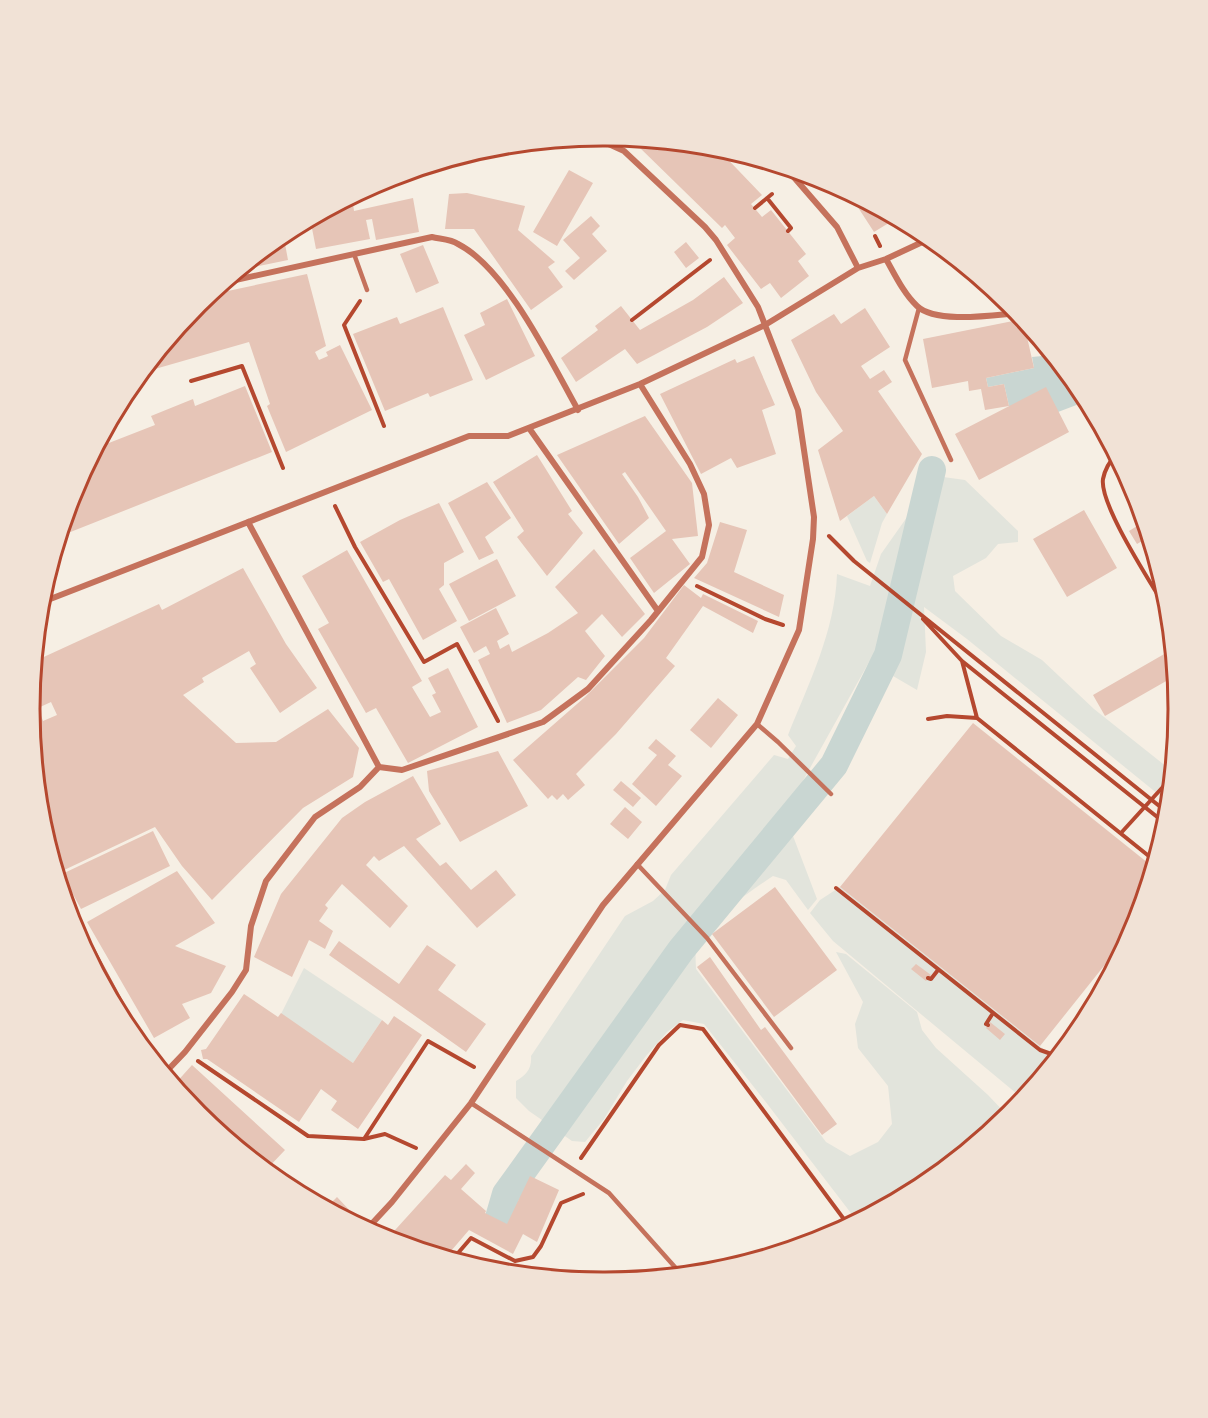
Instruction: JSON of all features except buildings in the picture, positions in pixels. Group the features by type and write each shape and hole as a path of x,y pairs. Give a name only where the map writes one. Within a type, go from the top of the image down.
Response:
{"street":[{"path":"373,1223 471,1103 603,904 757,724 799,630 813,539 814,517 798,410 758,307 722,250 705,227 624,151 614,146"},
{"path":"794,178 837,227 858,268"},
{"path":"239,279 432,237 456,242 476,255 511,294 578,410"},
{"path":"51,599 469,436 508,436 578,410 640,384 765,325 858,268 886,260 921,243"},
{"path":"886,260 919,308 948,318 1005,314"},
{"path":"379,767 402,770 543,722 588,688 658,611 702,557 709,525 704,494 690,464 640,384"},
{"path":"529,428 658,611"},
{"path":"248,522 379,767"},
{"path":"170,1068 232,992 246,970 251,926 266,881 315,817 360,787 379,767"}],"lane":[{"path":"354,254 367,290"},
{"path":"919,308 905,360 951,460"},
{"path":"757,724 831,794"},
{"path":"637,864 707,938 791,1048"},
{"path":"471,1103 609,1193 676,1268"}],"path":[{"path":"755,208 772,194"},
{"path":"767,198 791,228 788,231"},
{"path":"632,320 722,250"},
{"path":"367,290 344,325 384,426"},
{"path":"191,381 242,366 284,468"},
{"path":"1110,462 1102,481 1108,507 1154,588"},
{"path":"328,492 355,547 424,662 457,644 505,735"},
{"path":"814,517 833,542 888,589 1159,806"},
{"path":"683,579 765,619 785,626"},
{"path":"914,610 962,661 1157,817"},
{"path":"962,661 977,718"},
{"path":"928,719 947,716 977,718 1148,855"},
{"path":"1121,833 1162,788"},
{"path":"836,888 1040,1050 1050,1053"},
{"path":"928,978 931,979 938,970"},
{"path":"988,1025 986,1024 993,1013"},
{"path":"583,1155 659,1045 680,1025 703,1029 844,1219"},
{"path":"364,1139 428,1041 474,1067"},
{"path":"185,1052 308,1136 364,1139 385,1134 417,1149"},
{"path":"458,1253 471,1238 515,1261 533,1257 541,1246 561,1203 588,1192"}],"shaded area":[{"path":"1043,356 1078,404 1058,412 1009,406 1004,384 988,387 986,378 1034,368 1032,357"},
{"path":"936,476 965,480 1018,531 1018,542 998,544 986,558 953,576 955,591 1001,636 1042,660 1094,709 1164,765 1161,796 967,639 924,607 926,652 917,690 869,662 800,786 782,807 817,899 808,910 786,880 773,876 728,908 708,929 696,950 696,969 826,1142 850,1156 878,1142 892,1124 888,1086 858,1048 855,1024 863,1002 836,952 846,954 917,1012 922,1030 936,1048 1001,1108 976,1133 917,1178 852,1214 704,1024 683,1020 667,1032 646,1056 627,1081 604,1119 585,1142 572,1141 529,1111 516,1098 516,1081 528,1071 531,1056 625,916 653,901 665,890 671,875 774,755 788,759 796,746 788,735 820,656 831,616 837,574 870,586 881,554"},
{"path":"874,496 887,514 870,563 867,561 847,516"},
{"path":"840,887 1050,1054 1016,1093 833,941 810,913 820,900"},
{"path":"304,968 382,1020 353,1063 281,1014"}],"waterway":[{"path":"499,1218 506,1194 681,950 834,765 888,655 932,470"}]}
